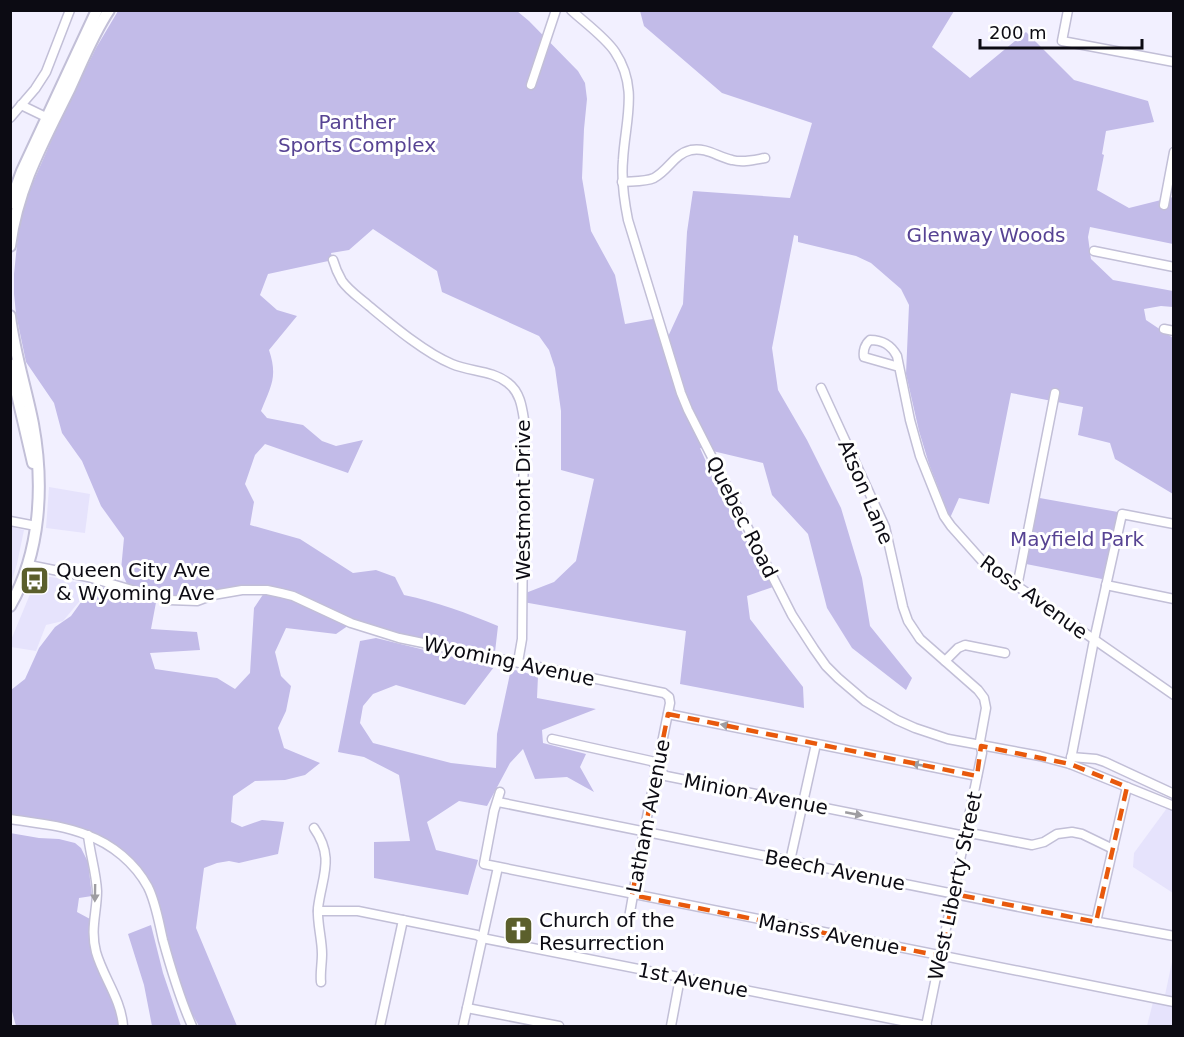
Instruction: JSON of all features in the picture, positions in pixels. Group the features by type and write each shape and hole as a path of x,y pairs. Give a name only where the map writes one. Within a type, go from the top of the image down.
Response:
{"main road":[{"path":"10,246 20,198 50,119 97,10"},
{"path":"10,204 22,171 109,10"},
{"path":"10,316 13,346 37,451 38,477 36,526 29,565 10,606"},
{"path":"10,364 38,477"}],"street":[{"path":"10,118 35,89 46,72 70,10"},
{"path":"531,85 556,10"},
{"name":"Quebec Road","path":"571,10 611,46 620,60 627,79 630,101 622,182 628,220 681,393 802,632 826,666 853,692 881,712 931,735 981,746 1070,760 1173,806"},
{"path":"1068,10 1062,41 1173,62"},
{"path":"21,105 50,119"},
{"path":"622,182 651,179 664,171 678,156 693,150 704,150 739,161 765,158"},
{"path":"1164,205 1173,152"},
{"path":"1094,251 1173,267"},
{"name":"Westmont Drive","path":"333,260 342,281 353,293 405,335 452,364 502,379 512,386 520,398 524,420 523,594 522,639 518,662"},
{"name":"Ross Avenue","path":"899,367 920,456 944,516 978,558 1173,695"},
{"name":"Atson Lane","path":"820,388 885,527 908,621 920,639 978,690 984,698 986,708 981,746"},
{"path":"1017,587 1055,393"},
{"path":"1070,760 1122,514 1173,524"},
{"path":"10,521 36,526"},
{"name":"Wyoming Avenue","path":"29,565 88,577 169,600 197,601 213,595 242,590 281,592 351,623 399,638 664,693 670,700 668,714"},
{"path":"1106,585 1173,599"},
{"path":"945,662 958,648 965,645 1005,653"},
{"path":"668,714 977,776"},
{"name":"Latham Avenue","path":"629,918 668,714"},
{"name":"Minion Avenue","path":"552,739 651,761 666,776 960,835 970,834 1032,846 1057,834 1072,832 1082,834 1113,849"},
{"path":"790,861 816,744"},
{"name":"West Liberty Street","path":"926,1026 966,835 982,753 981,746"},
{"name":"Quebec Road","path":"1070,760 1075,756 1105,762 1173,794"},
{"path":"1096,922 1127,787"},
{"path":"498,802 500,792"},
{"name":"Beech Avenue","path":"498,802 1173,936"},
{"name":"Manss Avenue","path":"498,802 494,811 484,864 1173,1002"},
{"path":"10,819 60,827 88,835 105,843 132,865 149,888 171,968 192,1026"},
{"path":"314,828 322,841 326,856 326,872 318,911 322,955 321,982"},
{"path":"88,835 97,891 93,923 96,951 120,1009 123,1026"},
{"path":"463,1026 498,867"},
{"name":"1st Avenue","path":"318,911 358,911 477,935 482,938 926,1026"},
{"path":"380,1026 403,921"},
{"path":"671,1026 680,978"},
{"path":"467,1008 559,1026"}],"highlighted area":[{"path":"668,714 977,776 981,746 1070,764 1127,787 1096,922 954,894 941,956 632,895"}],"shaded area":[{"path":"49,487 90,494 85,533 46,528"},
{"path":"11,527 24,530 11,583"},
{"path":"38,575 86,585 83,597 63,621 46,625 36,651 11,647 11,640"},
{"path":"1170,804 1173,806 1173,893 1133,867 1134,853"},
{"path":"1173,957 1173,1026 1147,1026 1154,998 1164,1000"}],"green space":[{"path":"118,11 517,11 578,71 585,83 587,99 582,178 591,231 615,275 625,324 658,318 666,341 683,304 687,232 693,191 790,198 812,123 722,93 644,26 640,11 954,11 932,47 970,78 1026,32 1074,80 1148,101 1154,122 1106,131 1097,190 1129,208 1173,197 1173,244 1090,227 1088,237 1091,259 1113,280 1173,291 1173,307 1161,306 1144,309 1146,320 1173,338 1173,494 1115,459 1110,443 1078,435 1083,407 1011,393 989,504 959,498 950,518 929,464 906,374 909,305 901,289 871,263 856,256 798,242 798,236 794,235 772,348 778,390 807,440 841,508 862,578 870,626 912,678 906,690 852,648 827,608 808,534 772,495 763,463 700,448 718,489 773,587 747,596 750,619 803,687 804,708 680,684 686,631 523,602 523,594 554,582 576,561 594,479 561,470 561,411 555,368 549,350 539,336 442,292 437,271 373,229 349,250 331,253 333,260 268,274 260,295 277,310 297,316 269,350 273,375 261,411 267,418 303,425 322,441 336,446 363,440 348,473 265,444 255,455 245,484 254,502 250,525 300,539 353,573 376,570 395,577 404,595 452,608 498,626 495,652 487,656 352,623 336,634 286,628 275,652 281,676 291,686 286,711 278,728 284,748 320,763 305,775 285,780 255,781 233,796 231,822 242,827 262,820 284,822 278,854 239,863 229,861 217,863 204,868 196,928 237,1026 199,1026 180,993 149,888 132,865 88,835 11,819 11,690 25,679 39,648 55,627 71,616 84,598 110,584 129,589 121,570 124,538 101,506 82,461 62,433 54,403 26,362 14,294 19,225 31,187 96,48","holes":["266,590 254,608 250,673 235,689 217,678 155,669 150,653 200,650 197,632 151,629 157,597 184,601"]},
{"name":"Mayfield Park","path":"1034,497 1122,514 1107,580 1021,563"},
{"path":"376,638 494,667 465,705 396,685 373,694 363,706 360,723 373,743 451,763 496,768 497,734 511,669 538,676 537,698 596,709 542,730 543,743 586,754 580,767 594,792 567,777 535,779 523,749 510,763 487,806 459,801 427,822 436,850 478,860 468,895 374,878 374,842 410,841 399,775 364,757 338,752 360,641"},
{"path":"10,833 59,839 75,843 81,848 88,862 92,896 79,898 77,912 90,919 123,1026 16,1026 10,1004"},
{"path":"151,925 163,973 181,1026 152,1026 144,985 128,934"}],"place":[{"name":"Queen City Ave & Wyoming Ave","path":"35,581"},
{"name":"Church of the Resurrection","path":"518,931"}],"park label":[{"name":"Panther Sports Complex","path":"357,134"},
{"name":"Glenway Woods","path":"986,235"}]}
